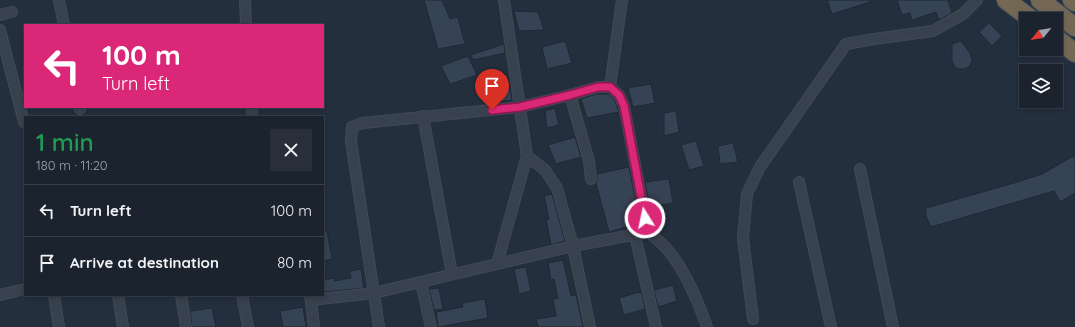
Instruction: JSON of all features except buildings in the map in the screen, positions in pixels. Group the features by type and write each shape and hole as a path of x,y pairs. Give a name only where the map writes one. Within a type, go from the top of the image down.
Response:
{"highway":[{"path":"1006,0 1022,12"},
{"path":"1040,0 1075,27"},
{"path":"1063,44 1075,53"}],"street":[{"path":"59,0 64,24"},
{"path":"245,0 246,24"},
{"path":"497,264 527,156 504,0"},
{"path":"610,87 622,0"},
{"path":"753,319 743,238 747,194 760,167 846,44 933,31 963,14 977,0"},
{"path":"0,15 12,12"},
{"path":"0,30 24,122"},
{"path":"379,327 351,141 352,127 363,123 520,107 598,87 610,87 619,95 624,106 648,232 667,248 685,276 707,327"},
{"path":"570,95 589,161 591,179"},
{"path":"423,116 452,274"},
{"path":"527,156 545,170 558,188 574,246 590,327"},
{"path":"860,169 893,327"},
{"path":"799,182 831,327"},
{"path":"314,327 310,298 374,293 574,246 648,232"},
{"path":"635,234 656,327"},
{"path":"421,282 431,327"},
{"path":"0,295 24,290"},
{"path":"54,296 59,327"},
{"path":"118,296 123,327"},
{"path":"181,296 186,327"},
{"path":"242,296 248,327"}],"route":[{"path":"492,110 520,107 598,87 610,87 619,95 624,106 645,218"}]}
